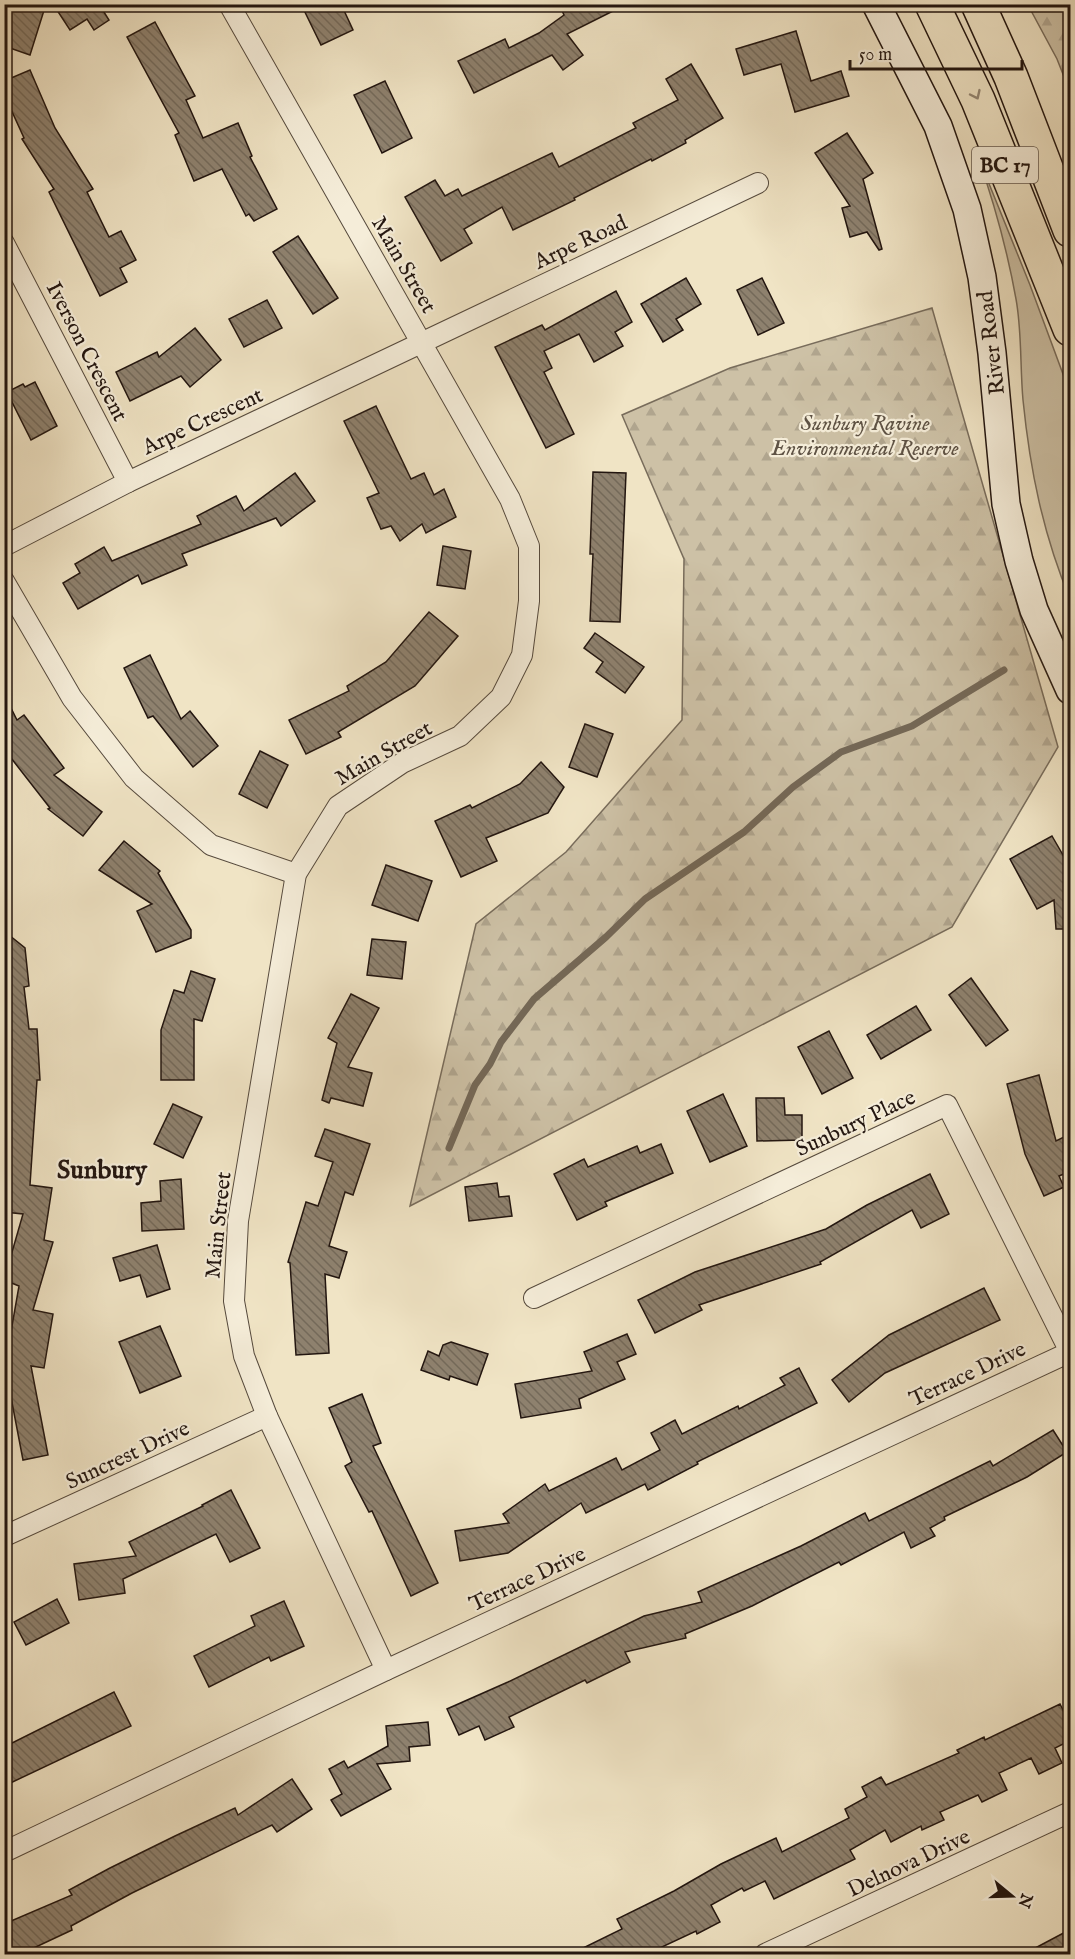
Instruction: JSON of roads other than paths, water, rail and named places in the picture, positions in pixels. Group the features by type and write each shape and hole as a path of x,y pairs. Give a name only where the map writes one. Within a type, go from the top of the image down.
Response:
{"highway":[{"name":"BC 17","path":"932,4 978,99 1071,328"},
{"name":"BC 17","path":"978,4 1011,77 1071,230"}],"street":[{"name":"Main Street","path":"230,4 510,499 528,546 529,601 522,655 501,697 460,736 402,763 338,806 297,874 238,1221 234,1301 244,1356 267,1416 386,1670"},
{"name":"River Road","path":"876,4 938,126 967,209 982,277 992,353 1006,504 1019,561 1034,610 1071,690"},
{"name":"Arpe Road","path":"422,342 758,183"},
{"name":"Iverson Crescent","path":"4,243 128,482"},
{"name":"Arpe Crescent","path":"4,546 128,482 422,342"},
{"path":"4,581 72,698 134,778 211,845 297,874"},
{"name":"Sunbury Place","path":"534,1298 947,1105 1070,1352"},
{"name":"Terrace Drive","path":"4,1852 386,1670 1070,1352"},
{"name":"Suncrest Drive","path":"5,1534 267,1416"},
{"name":"Delnova Drive","path":"765,1954 1071,1812"}],"waterway":[{"path":"449,1148 475,1085 490,1064 501,1042 534,999 606,937 645,899 744,832 793,787 841,752 912,726 1004,670"}],"district":[{"name":"Sunbury","path":"102,1169"}],"park label":[{"name":"Sunbury Ravine Environmental Reserve","path":"865,434"}]}
